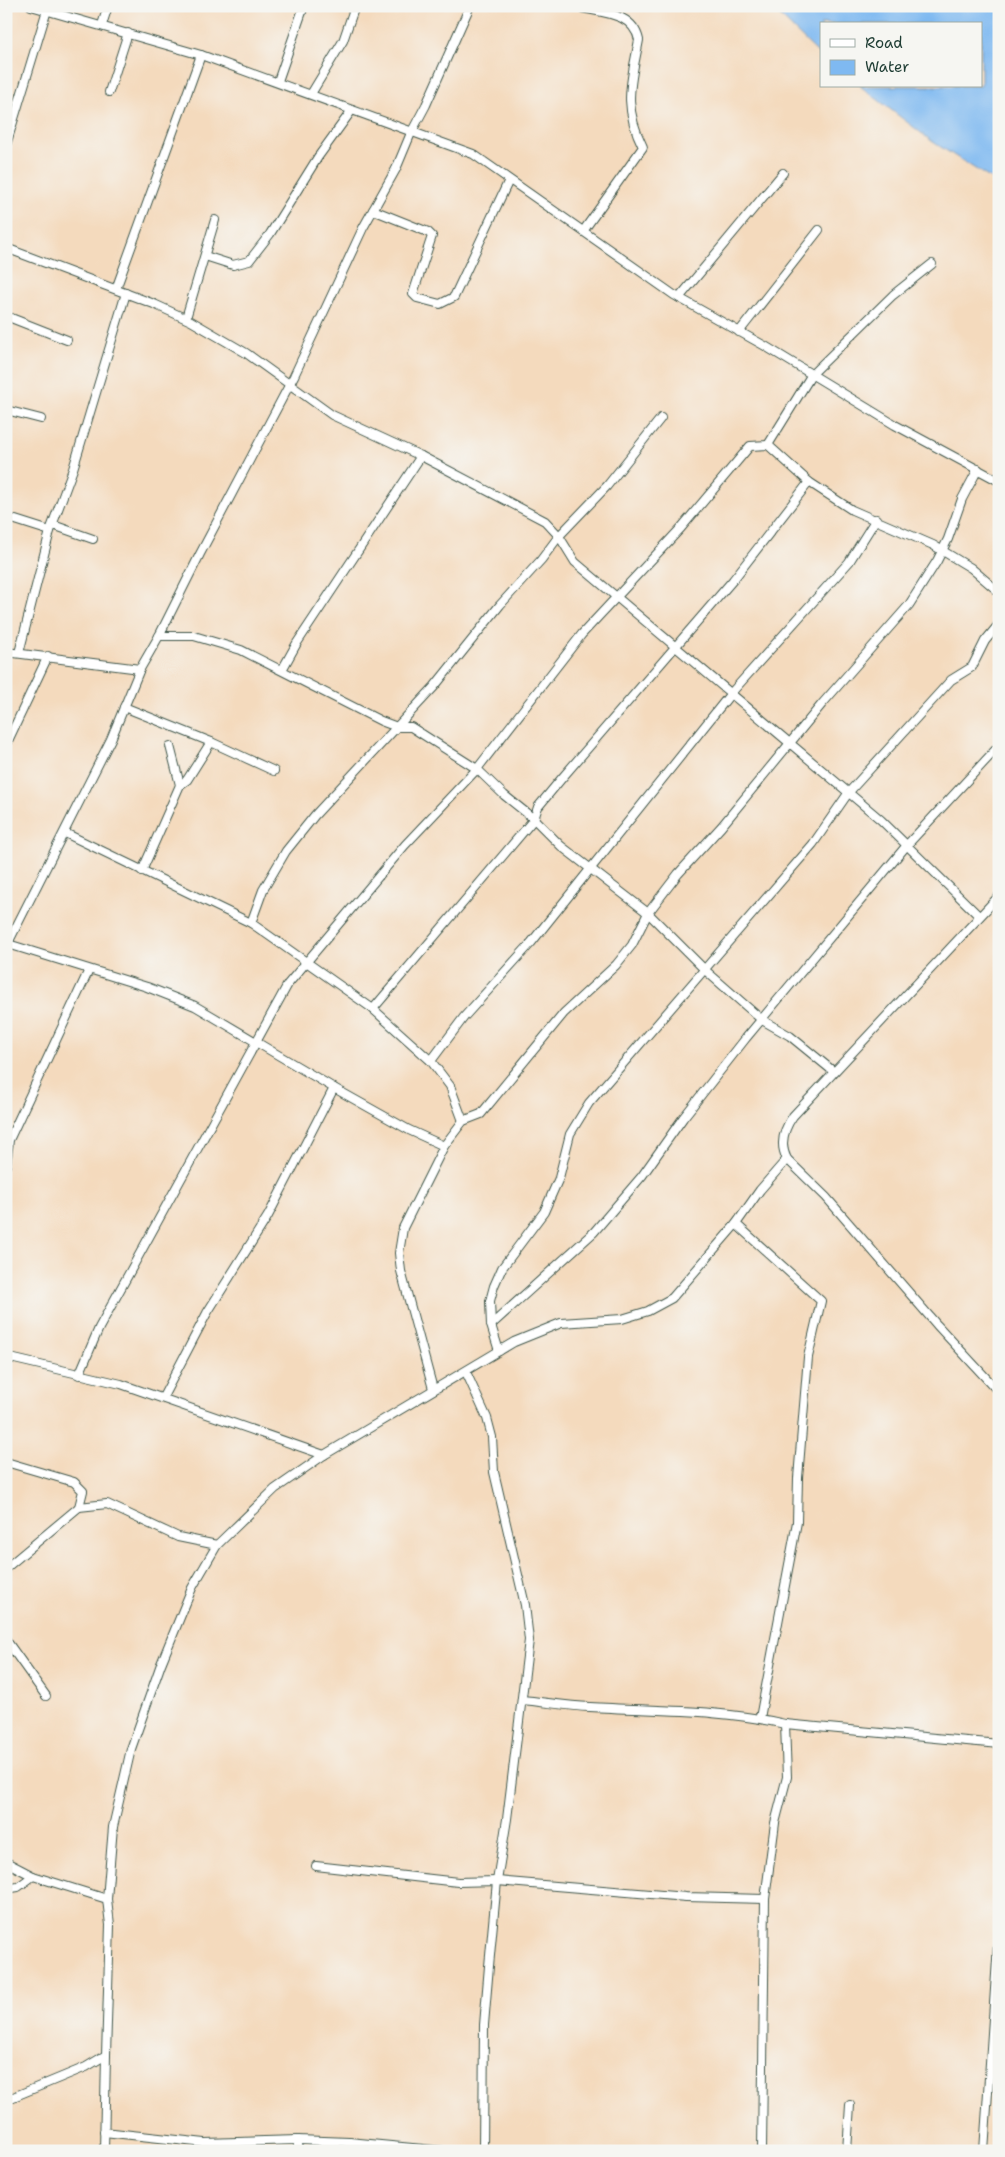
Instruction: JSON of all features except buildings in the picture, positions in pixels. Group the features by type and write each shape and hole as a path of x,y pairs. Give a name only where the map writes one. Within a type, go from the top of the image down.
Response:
{"street":[{"path":"31,6 201,55 278,81 411,133 460,147 584,230 679,298 812,374 895,425 999,481"},
{"path":"102,25 108,6"},
{"path":"278,81 304,6"},
{"path":"311,94 343,41 355,6"},
{"path":"444,1146 409,1130 334,1088 195,1006 147,987 7,945 111,739 140,668 159,636 290,384 374,210 396,169 411,133 426,106 470,6"},
{"path":"582,8 620,16 629,21 637,31 639,40 628,97 629,107 643,146 584,230"},
{"path":"6,145 47,10"},
{"path":"109,92 128,33"},
{"path":"116,289 201,55"},
{"path":"205,256 233,265 249,261 270,234 318,157 352,110"},
{"path":"679,298 783,173"},
{"path":"374,210 428,232 432,236 413,294 417,298 440,304 454,297 509,180"},
{"path":"186,318 215,220"},
{"path":"739,332 819,230"},
{"path":"6,248 116,289 186,318 246,353 332,415 421,456 545,521 559,536 575,562 849,792 979,916"},
{"path":"768,445 812,374 893,295 932,264"},
{"path":"19,653 52,528 70,478 126,293"},
{"path":"6,316 67,340"},
{"path":"6,410 41,419"},
{"path":"251,923 262,890 286,851 315,815 434,687 494,612 541,560 559,536 607,486 661,418"},
{"path":"79,1375 99,1328 167,1208 254,1041 288,984 306,960 398,852 477,769 546,678 615,596 681,528 750,446 768,445 809,482 852,510 943,550 971,568 999,592"},
{"path":"282,670 297,643 421,456"},
{"path":"433,1389 401,1271 399,1253 403,1228 444,1146 463,1121 481,1114 564,1013 616,965 632,945 648,913 678,874 721,827 822,704 909,605 943,550 962,499 978,469"},
{"path":"373,1009 534,819 538,807 614,720 640,685 733,580 809,482"},
{"path":"6,516 93,538"},
{"path":"430,1061 464,1017 531,942 732,692 849,562 876,519"},
{"path":"499,1351 491,1325 490,1300 494,1286 502,1268 544,1212 560,1178 570,1134 589,1103 813,844 849,792 951,680 972,667 985,641 999,624"},
{"path":"159,636 194,636 241,650 397,727 411,727 477,769 504,795 534,819 561,846 648,913 705,970 762,1020 790,1036 833,1072"},
{"path":"6,652 140,668"},
{"path":"6,745 48,656"},
{"path":"124,707 211,742 274,771"},
{"path":"142,871 180,784 187,780 211,742"},
{"path":"170,746 180,784"},
{"path":"491,1325 594,1232 642,1176 715,1077 907,846 999,746"},
{"path":"65,833 251,923 306,960 373,1009 430,1061 450,1086 463,1121"},
{"path":"999,896 833,1072 788,1124 783,1140 783,1151 787,1159 826,1197 937,1326 999,1392"},
{"path":"6,1166 9,1140 89,970"},
{"path":"163,1397 207,1313 268,1216 334,1088"},
{"path":"104,2151 110,1925 107,1899 113,1827 131,1749 161,1664 192,1588 217,1545 275,1489 324,1454 514,1342 561,1323 622,1319 660,1305 680,1290 736,1224 760,1190 787,1159"},
{"path":"736,1224 821,1301 808,1356 798,1478 797,1522 760,1718"},
{"path":"6,1357 121,1384 324,1454"},
{"path":"466,1372 489,1427 494,1472 525,1605 528,1640 507,1819 497,1881 484,2025 483,2151"},
{"path":"6,1462 74,1482 83,1491 79,1507"},
{"path":"6,1568 79,1507 107,1504 178,1537 217,1545"},
{"path":"6,1640 46,1696"},
{"path":"522,1700 589,1707 672,1710 760,1718 785,1724 999,1744"},
{"path":"762,2151 765,1899 775,1823 787,1777 785,1724"},
{"path":"6,1862 33,1876 107,1899"},
{"path":"316,1866 458,1882 497,1881 686,1897 765,1899"},
{"path":"6,1889 18,1887 33,1876"},
{"path":"984,2151 999,1930"},
{"path":"6,2100 86,2067 106,2055"},
{"path":"847,2151 850,2105"},
{"path":"104,2132 205,2147 298,2140 349,2142 444,2151"},
{"path":"298,2140 298,2151"},
{"path":"348,2151 349,2142"}],"water":[{"path":"770,6 994,6 999,10 999,184 933,142 863,88 982,88 982,22 820,22 820,55"}]}
